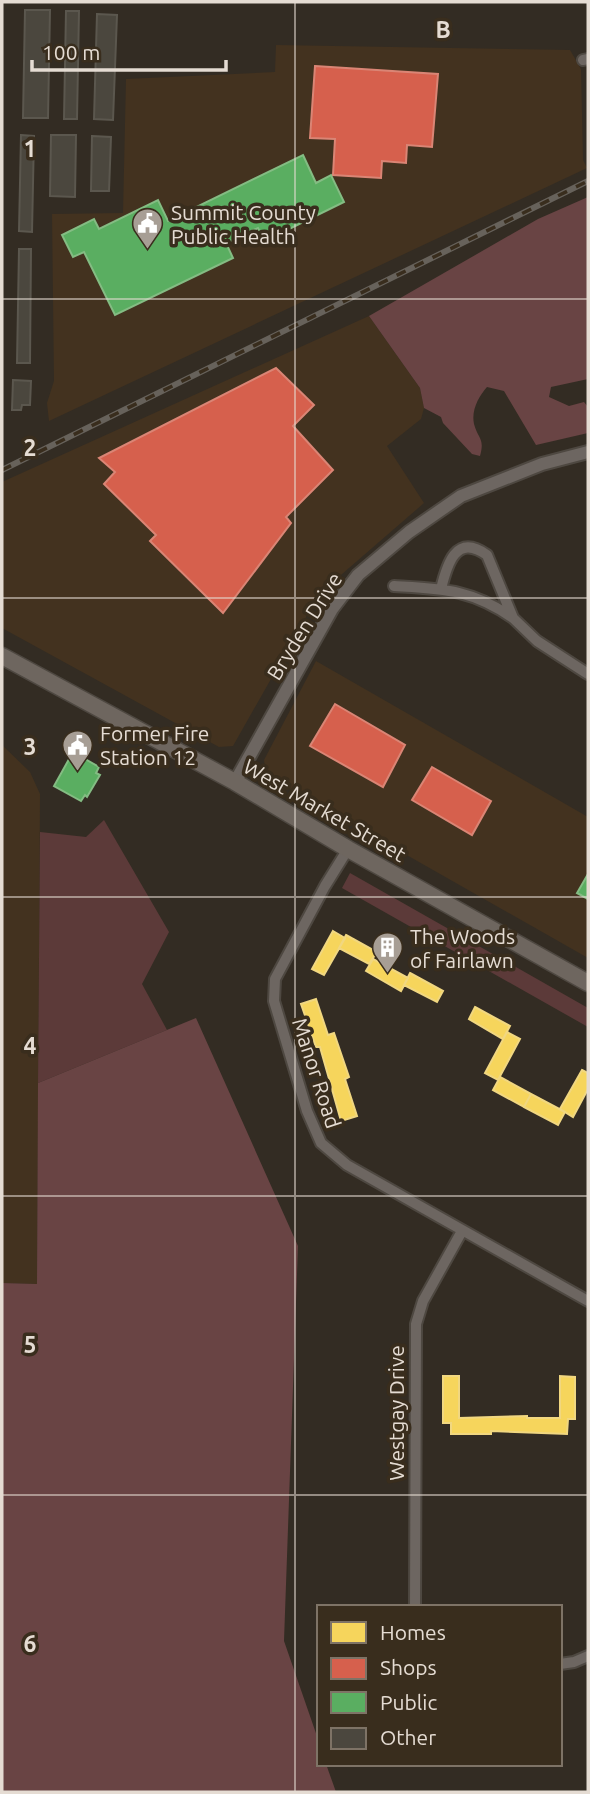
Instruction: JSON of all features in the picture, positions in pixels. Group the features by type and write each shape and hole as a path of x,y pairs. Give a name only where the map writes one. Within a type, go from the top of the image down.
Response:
{"main road":[{"name":"West Market Street","path":"2,656 235,782 348,849 588,983"}],"street":[{"name":"Bryden Drive","path":"235,782 332,609 359,575 375,560 421,523 461,496 536,466 588,452"},
{"path":"441,589 447,562 461,550 474,547 487,555 513,618"},
{"path":"394,586 460,592 491,604 513,618 537,641 588,674"},
{"name":"Manor Road","path":"348,849 275,979 274,1001 307,1111 321,1143 344,1163 588,1301"},
{"name":"Westgay Drive","path":"415,1605 416,1324 423,1301 462,1231"},
{"path":"562,1664 588,1656"}],"shaded area":[{"path":"276,45 570,50 581,69 583,160 587,168 49,421 47,403 54,381 52,214 123,213 126,79 275,72"},
{"path":"588,197 588,379 551,387 549,397 569,406 584,402 588,407 588,433 536,445 504,391 487,387 474,414 474,424 481,442 480,456 472,454 443,423 441,417 424,408 420,388 369,316 538,219"},
{"path":"369,316 420,388 424,408 421,419 387,446 424,503 319,594 233,746 219,747 2,628 2,482"},
{"path":"316,661 588,817 588,958 266,775 264,760"},
{"path":"2,745 30,772 40,794 37,1284 2,1283"},
{"path":"104,820 169,932 142,984 167,1030 38,1083 40,832 86,837"},
{"path":"350,873 588,1008 588,1027 342,888"},
{"path":"196,1018 298,1246 284,1641 317,1736 317,1766 327,1766 336,1792 2,1792 2,1283 37,1284 38,1083"}],"building: Homes":[{"path":"333,931 345,938 324,975 312,969"},
{"name":"The Woods of Fairlawn","path":"346,935 377,952 369,964 339,948"},
{"name":"The Woods of Fairlawn","path":"373,959 408,978 401,991 366,971"},
{"name":"The Woods of Fairlawn","path":"410,973 443,991 437,1002 404,985"},
{"path":"316,999 328,1035 334,1033 349,1077 345,1079 357,1116 341,1121 320,1047 316,1047 301,1004"},
{"name":"The Woods of Fairlawn","path":"475,1007 510,1026 503,1039 469,1019"},
{"path":"507,1032 520,1039 498,1080 485,1073"},
{"path":"582,1070 588,1073 588,1089 573,1117 560,1109"},
{"path":"500,1077 531,1094 524,1107 493,1090"},
{"path":"531,1094 565,1112 558,1125 524,1107"},
{"path":"443,1376 459,1376 459,1418 560,1418 560,1376 575,1377 575,1419 568,1419 567,1434 491,1431 491,1434 451,1434 451,1423 443,1423"}],"building: Shops":[{"path":"315,66 438,74 432,147 407,145 406,163 382,161 381,178 333,175 335,139 310,138"},
{"path":"276,368 314,405 293,426 333,470 286,517 291,523 223,613 150,541 156,535 104,484 115,472 99,458"},
{"path":"335,704 405,745 383,787 310,746"},
{"path":"432,767 491,801 472,835 412,800"}],"building: Public":[{"path":"303,155 316,183 331,175 344,202 265,241 258,228 226,243 233,258 115,315 84,252 73,257 62,235 94,219 99,229 158,200 168,221"},
{"path":"73,752 99,767 96,773 100,775 87,797 85,795 81,801 54,786"},
{"path":"588,874 588,899 577,893"}],"building: Other":[{"path":"25,10 50,10 48,118 23,118"},
{"path":"66,11 79,11 77,119 64,119"},
{"path":"97,14 117,15 113,120 94,119"},
{"path":"21,135 34,136 32,232 19,231"},
{"path":"51,135 76,135 75,197 50,196"},
{"path":"92,136 111,137 109,191 91,191"},
{"path":"19,249 31,249 30,363 17,363"},
{"path":"13,380 31,381 30,405 22,405 21,410 12,410"}],"railway":[{"path":"2,470 588,181"}],"place":[{"name":"Summit County Public Health","path":"148,251"},
{"name":"Former Fire Station 12","path":"77,772"},
{"name":"The Woods of Fairlawn","path":"387,975"}]}
